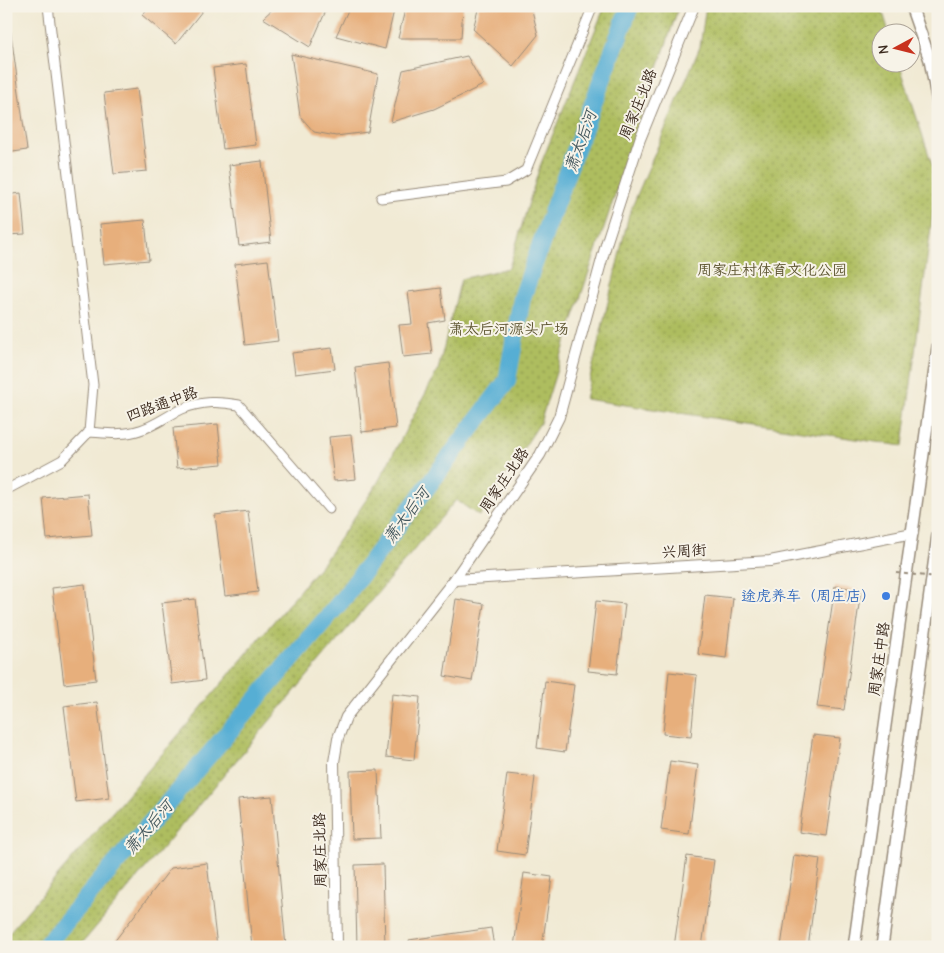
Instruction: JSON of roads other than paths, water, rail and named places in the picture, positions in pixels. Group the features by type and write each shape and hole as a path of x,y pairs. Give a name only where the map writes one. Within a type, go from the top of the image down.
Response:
{"main road":[{"path":"911,6 930,60 938,103"},
{"name":"周家庄中路","path":"854,947 938,347"},
{"path":"882,947 938,535"}],"street":[{"path":"6,490 62,460 89,432 93,385 48,6"},
{"path":"381,198 506,182 526,170 592,6"},
{"name":"周家庄北路","path":"337,947 334,762 338,738 346,717 454,580 540,455 559,417 607,241 637,148 694,6"},
{"name":"四路通中路","path":"89,432 117,434 139,431 181,409 205,402 221,401 239,405 329,510"},
{"name":"兴周街","path":"454,580 770,561 913,532"}],"waterway":[{"name":"萧太后河","path":"44,947 342,600 507,381 522,298 555,204 630,6"}],"place":[{"name":"途虎养车（周庄店）","path":"886,596"}],"park label":[{"name":"周家庄村体育文化公园","path":"772,270"},
{"name":"萧太后河源头广场","path":"509,329"}]}
